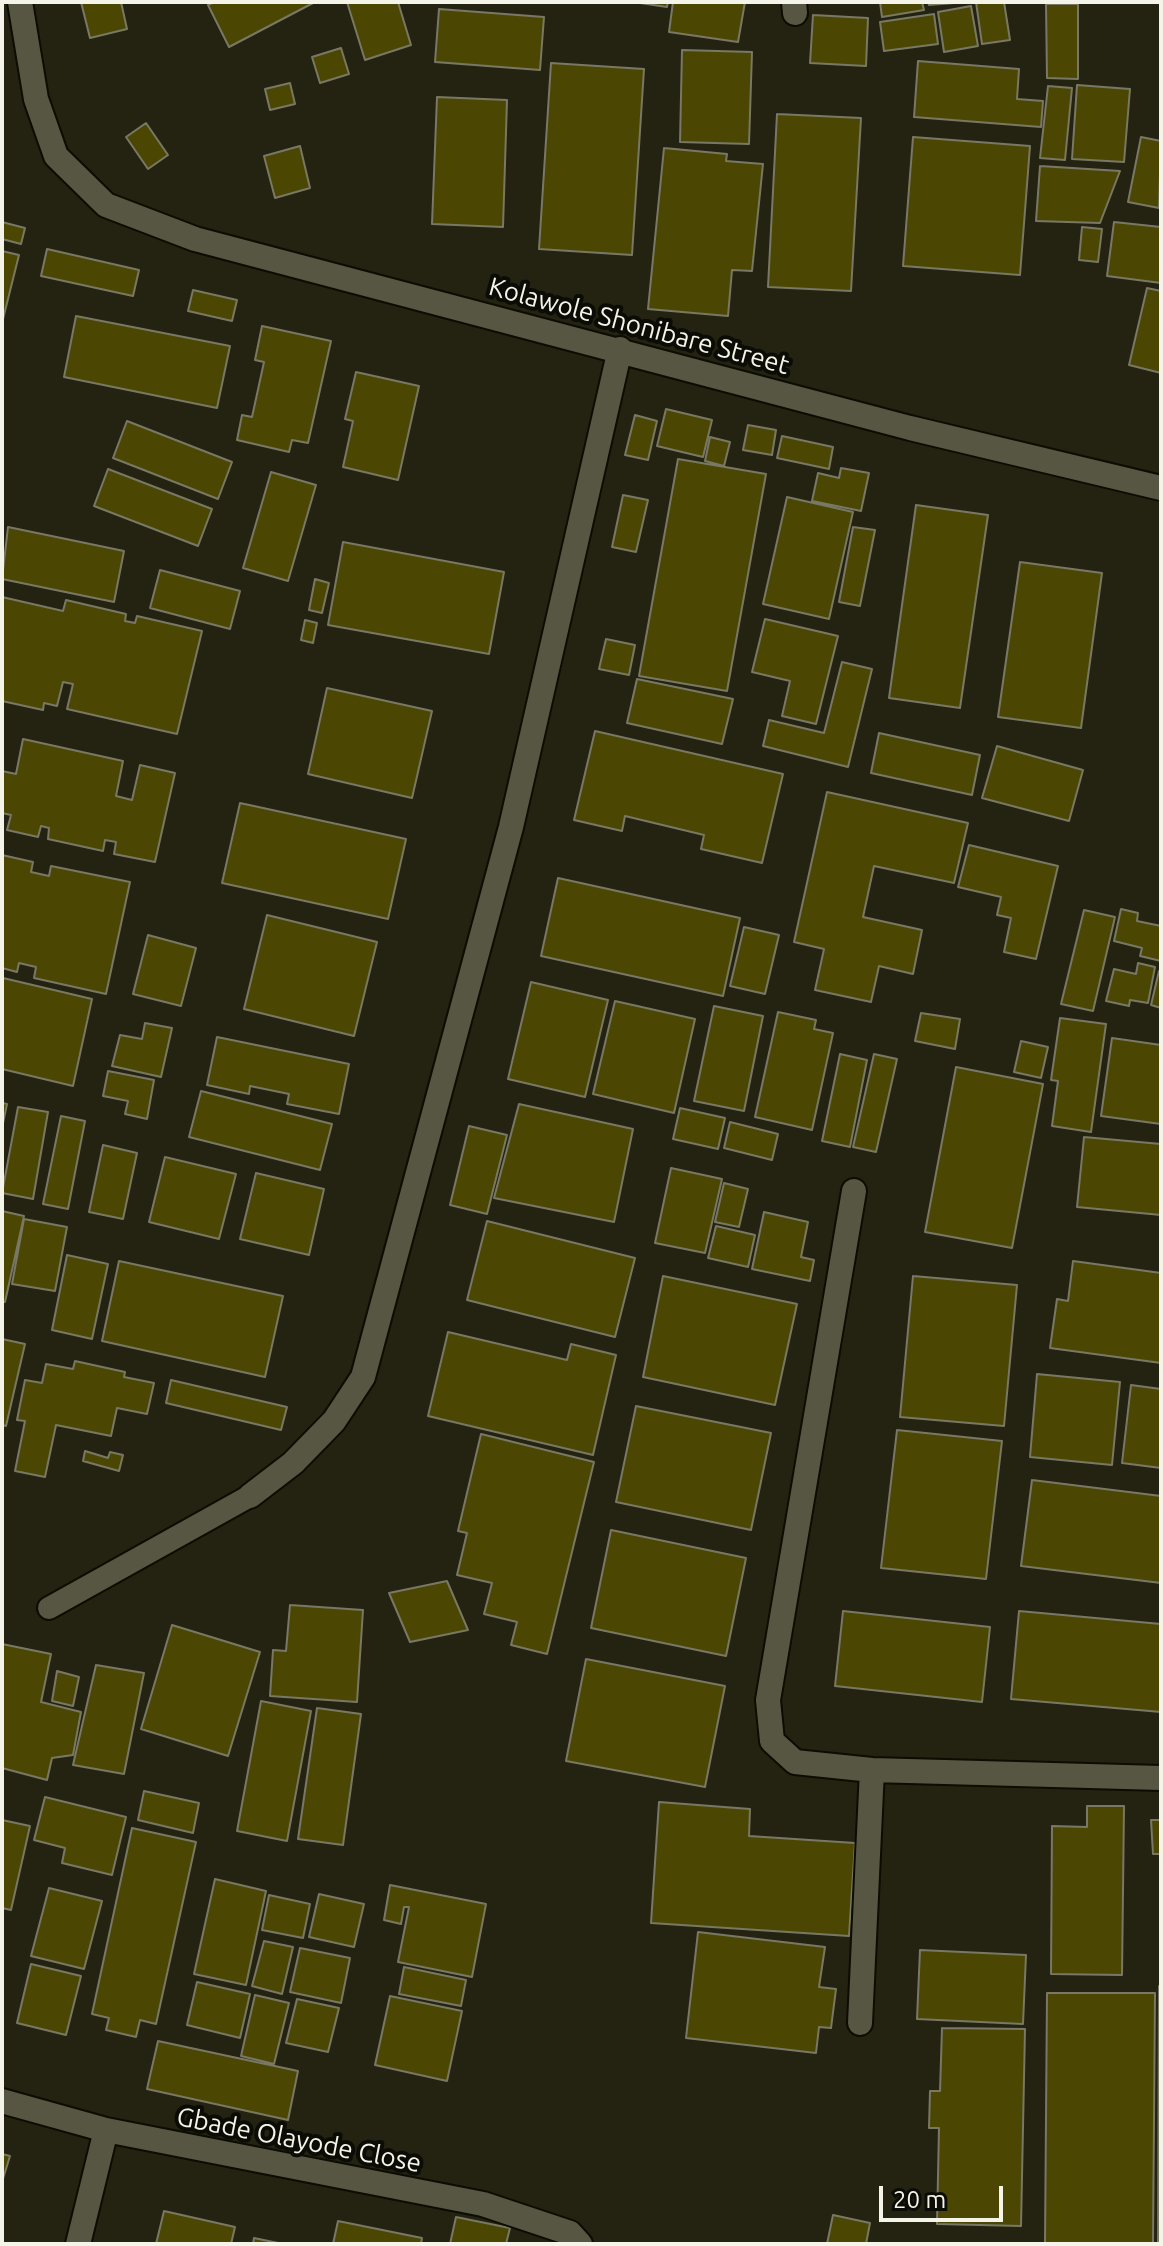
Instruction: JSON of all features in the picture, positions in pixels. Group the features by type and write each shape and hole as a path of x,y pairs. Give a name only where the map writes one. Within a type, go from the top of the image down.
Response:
{"street":[{"name":"Kolawole Shonibare Street","path":"20,2 36,99 56,156 106,205 195,239 910,428 1161,488"},
{"path":"250,1496 293,1463 334,1421 363,1377 511,827 620,349"},
{"path":"854,1191 768,1700 772,1741 795,1762 872,1770 1161,1778"},
{"path":"860,2023 872,1770"},
{"name":"Gbade Olayode Close","path":"2,2101 106,2130 483,2204 570,2233 580,2244"},
{"path":"78,2244 106,2130"}],"lane":[{"path":"49,1608 250,1496"}],"building":[{"path":"81,2 121,2 127,29 90,38"},
{"path":"214,2 315,2 229,47 208,5"},
{"path":"347,2 398,2 411,45 365,60"},
{"path":"633,2 668,2 667,7"},
{"path":"673,2 745,2 738,42 669,32"},
{"path":"880,2 922,2 924,10 882,17"},
{"path":"928,2 967,2 929,5"},
{"path":"976,2 1004,2 1010,40 982,44"},
{"path":"1046,4 1078,4 1078,79 1047,78"},
{"path":"971,6 978,46 944,52 938,12"},
{"path":"439,9 544,17 540,70 435,62"},
{"path":"934,14 938,44 884,51 880,22"},
{"path":"813,15 868,18 866,66 810,63"},
{"path":"341,48 349,74 320,83 312,57"},
{"path":"682,50 752,52 749,144 680,142"},
{"path":"918,61 1019,69 1017,99 1043,101 1041,127 914,117"},
{"path":"551,63 644,69 632,255 539,249"},
{"path":"290,83 295,104 270,110 265,89"},
{"path":"1077,85 1130,89 1124,162 1072,159"},
{"path":"1048,86 1072,88 1065,160 1040,158"},
{"path":"437,97 507,100 503,227 432,224"},
{"path":"777,114 861,118 851,291 768,287"},
{"path":"146,123 168,155 148,169 126,137"},
{"path":"913,137 1030,146 1020,275 903,266"},
{"path":"1141,137 1161,141 1159,208 1128,202"},
{"path":"300,146 310,188 275,198 264,156"},
{"path":"664,148 727,154 726,161 763,164 752,271 732,270 728,316 648,309"},
{"path":"1040,166 1120,171 1100,223 1036,221"},
{"path":"2,222 25,228 21,244 2,239"},
{"path":"1114,222 1161,227 1161,283 1107,276"},
{"path":"1082,227 1102,229 1098,262 1079,260"},
{"path":"47,249 139,270 133,296 41,276"},
{"path":"2,251 19,255 2,323"},
{"path":"1147,288 1161,291 1161,373 1129,365"},
{"path":"193,290 237,300 232,321 188,311"},
{"path":"76,316 230,346 217,408 64,377"},
{"path":"262,326 331,341 308,443 292,440 289,452 237,440 242,415 252,417 264,362 255,360"},
{"path":"356,372 419,386 398,480 343,467 353,421 345,419"},
{"path":"666,409 712,420 703,457 657,446"},
{"path":"635,415 657,421 648,460 625,455"},
{"path":"127,421 232,462 218,499 113,458"},
{"path":"748,425 776,430 772,455 743,450"},
{"path":"782,436 833,447 829,469 777,458"},
{"path":"710,437 730,442 724,466 705,461"},
{"path":"678,459 766,474 727,691 639,676"},
{"path":"841,468 869,473 861,511 812,501 818,473 839,478"},
{"path":"108,469 212,509 198,546 94,506"},
{"path":"271,472 316,485 288,581 243,568"},
{"path":"623,495 648,500 636,552 612,547"},
{"path":"787,497 853,512 829,619 763,604"},
{"path":"916,505 988,515 960,708 889,698"},
{"path":"8,527 124,551 114,602 2,579"},
{"path":"853,527 875,530 860,606 839,602"},
{"path":"343,542 504,572 489,654 328,625"},
{"path":"1020,562 1102,573 1081,728 998,717"},
{"path":"160,570 240,591 230,629 150,608"},
{"path":"315,579 329,583 322,613 309,610"},
{"path":"2,597 63,611 66,600 126,614 125,621 135,623 137,616 202,631 177,734 67,709 73,684 63,682 57,706 44,703 43,710 2,701"},
{"path":"765,619 838,636 816,724 782,716 790,681 752,672"},
{"path":"305,620 317,623 313,643 301,640"},
{"path":"606,639 635,645 629,675 599,669"},
{"path":"842,662 872,669 848,767 763,746 769,720 824,733"},
{"path":"637,679 733,699 722,744 627,723"},
{"path":"327,688 432,711 412,798 308,774"},
{"path":"595,731 783,774 762,863 701,849 704,835 625,816 622,831 574,820"},
{"path":"879,733 980,755 972,795 871,773"},
{"path":"23,739 123,761 116,796 132,800 140,765 175,773 155,862 114,854 116,842 105,840 103,851 48,839 49,828 41,826 38,837 7,830 11,815 2,813 2,771 16,774"},
{"path":"997,746 1083,770 1069,821 982,798"},
{"path":"827,792 968,823 954,883 874,866 863,917 922,930 913,974 879,966 871,1002 815,990 824,949 794,942"},
{"path":"240,803 406,839 388,919 222,883"},
{"path":"969,845 1058,866 1036,959 1004,952 1011,918 997,915 1001,897 958,887"},
{"path":"2,855 33,862 31,872 49,876 51,866 130,882 106,994 34,978 36,967 19,963 17,972 2,968"},
{"path":"558,878 740,918 723,996 541,956"},
{"path":"1121,909 1138,913 1137,921 1161,926 1161,961 1140,956 1142,948 1114,941"},
{"path":"1084,910 1115,917 1093,1011 1061,1004"},
{"path":"267,915 377,942 354,1036 244,1009"},
{"path":"744,927 779,935 765,994 730,986"},
{"path":"148,935 196,948 181,1006 133,994"},
{"path":"1138,963 1155,967 1148,1003 1130,1000 1129,1006 1106,1001 1114,969 1136,974"},
{"path":"1161,971 1161,1008 1151,1005"},
{"path":"3,978 92,999 73,1086 2,1069"},
{"path":"531,982 608,1000 585,1097 508,1079"},
{"path":"615,1001 695,1019 674,1113 593,1094"},
{"path":"714,1006 763,1016 744,1111 694,1101"},
{"path":"778,1012 816,1020 814,1029 833,1033 812,1130 755,1117"},
{"path":"921,1013 960,1019 955,1049 915,1041"},
{"path":"1060,1018 1106,1024 1091,1132 1052,1126 1058,1081 1051,1080"},
{"path":"145,1023 172,1028 161,1077 112,1066 120,1035 142,1039"},
{"path":"217,1037 349,1064 339,1114 287,1104 289,1094 250,1086 249,1094 207,1085"},
{"path":"1112,1038 1161,1045 1161,1124 1101,1116"},
{"path":"1021,1041 1048,1047 1041,1078 1014,1072"},
{"path":"840,1054 867,1060 850,1147 822,1141"},
{"path":"874,1054 897,1059 876,1152 853,1147"},
{"path":"956,1067 1043,1084 1012,1248 925,1232"},
{"path":"108,1071 154,1080 147,1119 125,1114 128,1101 103,1096"},
{"path":"201,1091 332,1124 320,1170 189,1137"},
{"path":"2,1103 7,1104 2,1128"},
{"path":"519,1104 633,1129 614,1222 494,1198"},
{"path":"18,1107 48,1112 33,1199 2,1193"},
{"path":"680,1108 725,1118 718,1149 673,1139"},
{"path":"61,1116 85,1121 68,1209 43,1204"},
{"path":"730,1122 778,1134 772,1160 724,1148"},
{"path":"469,1126 507,1135 487,1214 450,1205"},
{"path":"1084,1137 1161,1144 1161,1215 1077,1207"},
{"path":"103,1145 137,1153 123,1219 89,1212"},
{"path":"165,1157 236,1174 219,1239 149,1222"},
{"path":"671,1168 722,1179 705,1253 655,1243"},
{"path":"256,1173 324,1189 309,1255 240,1239"},
{"path":"724,1183 748,1189 739,1227 715,1222"},
{"path":"2,1211 24,1216 5,1302 2,1302"},
{"path":"764,1212 808,1222 801,1257 814,1260 810,1281 752,1269"},
{"path":"24,1219 67,1227 55,1291 12,1284"},
{"path":"487,1221 635,1258 615,1337 467,1300"},
{"path":"716,1226 755,1235 748,1267 708,1258"},
{"path":"67,1255 108,1264 92,1339 52,1330"},
{"path":"119,1261 283,1296 265,1377 102,1341"},
{"path":"1073,1261 1161,1273 1161,1363 1050,1348 1057,1299 1068,1301"},
{"path":"663,1276 797,1304 775,1405 643,1377"},
{"path":"913,1276 1017,1285 1004,1426 900,1417"},
{"path":"448,1332 567,1360 571,1344 616,1355 593,1455 428,1416"},
{"path":"2,1339 25,1344 6,1426 2,1425"},
{"path":"75,1361 125,1372 124,1377 154,1383 147,1414 117,1408 111,1436 56,1425 45,1477 15,1471 25,1421 17,1420 25,1380 42,1383 46,1364 73,1369"},
{"path":"1037,1374 1120,1382 1112,1465 1030,1457"},
{"path":"171,1380 287,1407 281,1430 166,1403"},
{"path":"1131,1385 1161,1389 1161,1468 1122,1463"},
{"path":"636,1406 771,1433 751,1530 616,1502"},
{"path":"897,1430 1002,1441 986,1579 881,1568"},
{"path":"481,1434 594,1462 547,1654 511,1645 517,1622 484,1614 492,1583 457,1575 467,1533 458,1531"},
{"path":"85,1451 108,1458 110,1452 123,1455 119,1471 83,1461"},
{"path":"1032,1480 1161,1496 1161,1583 1021,1566"},
{"path":"611,1530 746,1558 726,1656 591,1628"},
{"path":"447,1581 468,1630 410,1642 389,1593"},
{"path":"290,1605 363,1610 357,1702 270,1696 273,1650 286,1651"},
{"path":"843,1611 990,1627 982,1702 835,1686"},
{"path":"1019,1611 1161,1624 1161,1712 1011,1699"},
{"path":"172,1625 260,1652 228,1756 141,1729"},
{"path":"2,1644 51,1654 41,1702 81,1712 73,1755 52,1758 47,1780 2,1768"},
{"path":"586,1659 725,1686 705,1787 566,1761"},
{"path":"96,1665 144,1673 124,1774 73,1765"},
{"path":"57,1671 79,1677 73,1706 52,1701"},
{"path":"261,1701 311,1711 287,1841 237,1831"},
{"path":"317,1708 361,1714 343,1845 298,1839"},
{"path":"144,1791 199,1803 193,1833 138,1820"},
{"path":"45,1797 126,1817 112,1875 62,1863 65,1848 34,1840"},
{"path":"659,1802 750,1809 749,1836 855,1843 849,1936 651,1923"},
{"path":"1087,1806 1124,1806 1122,1975 1051,1974 1052,1826 1087,1827"},
{"path":"2,1820 30,1826 11,1910 2,1908"},
{"path":"1151,1820 1161,1820 1161,1854 1153,1854"},
{"path":"132,1828 196,1842 156,2024 140,2020 136,2037 106,2030 109,2018 92,2014"},
{"path":"215,1879 266,1891 246,1985 194,1974"},
{"path":"390,1885 486,1904 472,1977 398,1962 409,1907 404,1907 401,1924 384,1920"},
{"path":"49,1888 102,1901 84,1969 31,1956"},
{"path":"319,1894 364,1904 354,1947 309,1937"},
{"path":"269,1895 310,1904 303,1938 262,1930"},
{"path":"698,1932 825,1947 819,1987 836,1989 831,2028 819,2027 816,2053 686,2038"},
{"path":"264,1941 293,1947 282,1994 252,1986"},
{"path":"300,1948 350,1958 341,2003 290,1992"},
{"path":"920,1950 1026,1955 1023,2024 917,2019"},
{"path":"31,1964 81,1976 66,2035 17,2023"},
{"path":"404,1967 466,1980 461,2006 399,1994"},
{"path":"197,1982 250,1994 240,2038 187,2025"},
{"path":"1161,1986 1161,2244 1158,2244"},
{"path":"1047,1993 1155,1993 1153,2244 1045,2244"},
{"path":"255,1995 289,2003 274,2064 241,2056"},
{"path":"390,1996 462,2011 447,2081 375,2065"},
{"path":"297,1999 339,2008 328,2052 286,2043"},
{"path":"942,2028 1025,2029 1021,2226 937,2224 939,2128 929,2128 930,2091 940,2091"},
{"path":"158,2041 298,2071 288,2120 147,2089"},
{"path":"2,2154 10,2156 2,2182"},
{"path":"164,2211 235,2227 231,2244 156,2244"},
{"path":"833,2215 870,2223 866,2244 827,2244"},
{"path":"456,2217 510,2228 506,2244 450,2244"},
{"path":"338,2221 422,2238 421,2244 333,2244"},
{"path":"254,2238 283,2244 253,2244"}]}
